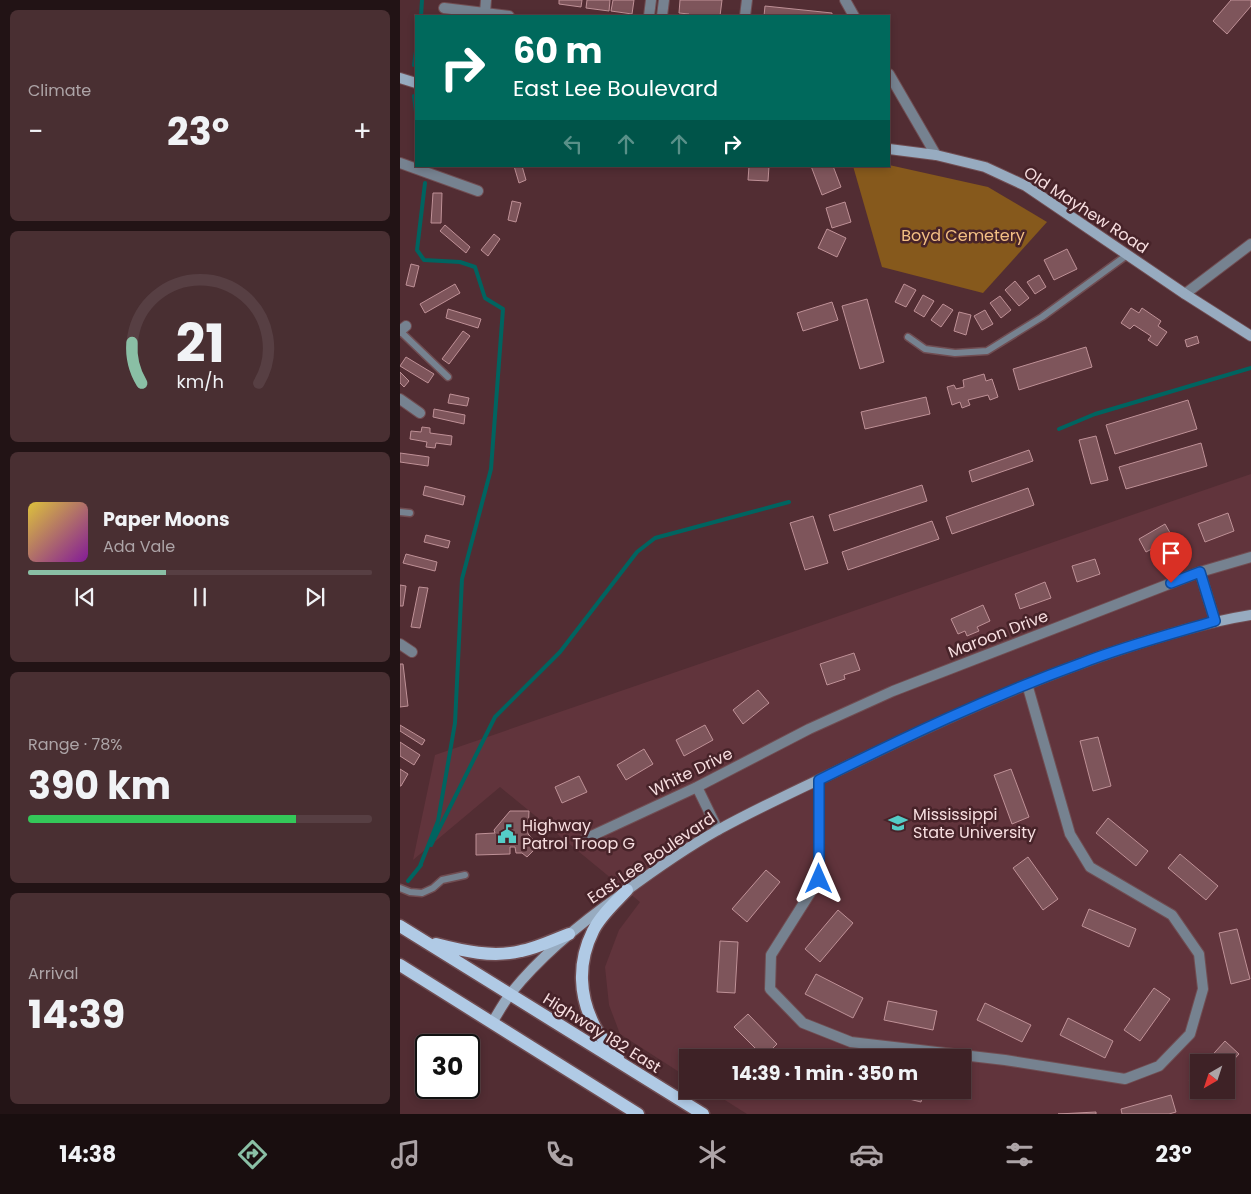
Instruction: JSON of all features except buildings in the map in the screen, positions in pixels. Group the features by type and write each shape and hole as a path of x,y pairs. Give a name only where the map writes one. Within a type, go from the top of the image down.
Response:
{"main road":[{"path":"622,1064 596,1030 588,1014 581,979 583,961 593,931 601,919 627,890"},
{"name":"Highway 182 East","path":"400,926 703,1114"},
{"path":"422,940 478,953 501,954 522,951 569,934"},
{"path":"400,966 638,1114"}],"street":[{"path":"484,13 486,0"},
{"path":"649,15 651,0"},
{"path":"662,15 664,0"},
{"path":"745,15 747,0"},
{"path":"845,0 853,15"},
{"path":"444,8 500,15"},
{"path":"890,76 936,155"},
{"path":"400,78 415,83"},
{"name":"Old Mayhew Road","path":"890,149 936,155 985,167 1026,186 1185,294 1251,336"},
{"path":"400,163 478,191"},
{"path":"1185,294 1251,244"},
{"path":"400,400 420,413"},
{"name":"Maroon Drive","path":"808,728 893,691 1200,572 1251,557"},
{"path":"1200,572 1215,621"},
{"name":"East Lee Boulevard","path":"492,1023 510,995 569,934 674,857 718,830 940,721 1027,684 1084,662 1215,621 1251,616"},
{"path":"400,644 412,652"},
{"path":"819,780 819,879 771,955 770,988 803,1023 851,1042 1005,1060 1125,1079 1159,1066 1190,1034 1203,989 1199,954 1172,915 1090,867 1070,834 1027,684"},
{"name":"White Drive","path":"586,839 697,787 808,728"},
{"path":"697,787 718,830"}],"lane":[{"path":"908,337 925,349 955,353 987,351 1042,317 1128,254"},
{"path":"402,329 448,377"},
{"path":"400,512 410,513"},
{"path":"400,888 410,892 422,893 433,888 442,880 464,875"}],"shaded area":[{"name":"Mississippi State University","path":"1251,474 1251,1114 747,1114 723,1099 971,1099 971,1049 679,1049 679,1072 620,1034 609,1005 605,967 619,930 640,902 500,787 413,860 435,755"}],"green space":[{"name":"Boyd Cemetery","path":"890,165 988,187 1047,222 983,293 882,267 853,167 890,167"}],"waterway":[{"path":"421,15 422,0"},
{"path":"414,65 415,58"},
{"path":"414,96 415,104"},
{"path":"420,866 438,821 455,723 462,579 491,469 503,309 485,298 475,267 460,262 424,260 417,250 425,183"},
{"path":"1059,429 1095,414 1251,368"},
{"path":"431,845 495,717 560,652 637,552 655,538 789,502"},
{"path":"408,881 421,865"}],"place":[{"name":"Mississippi State University","path":"898,823"},
{"name":"Highway Patrol Troop G","path":"507,834"}],"route":[{"path":"819,879 819,780 940,721 1027,684 1084,662 1215,621 1200,572 1171,583"}]}
